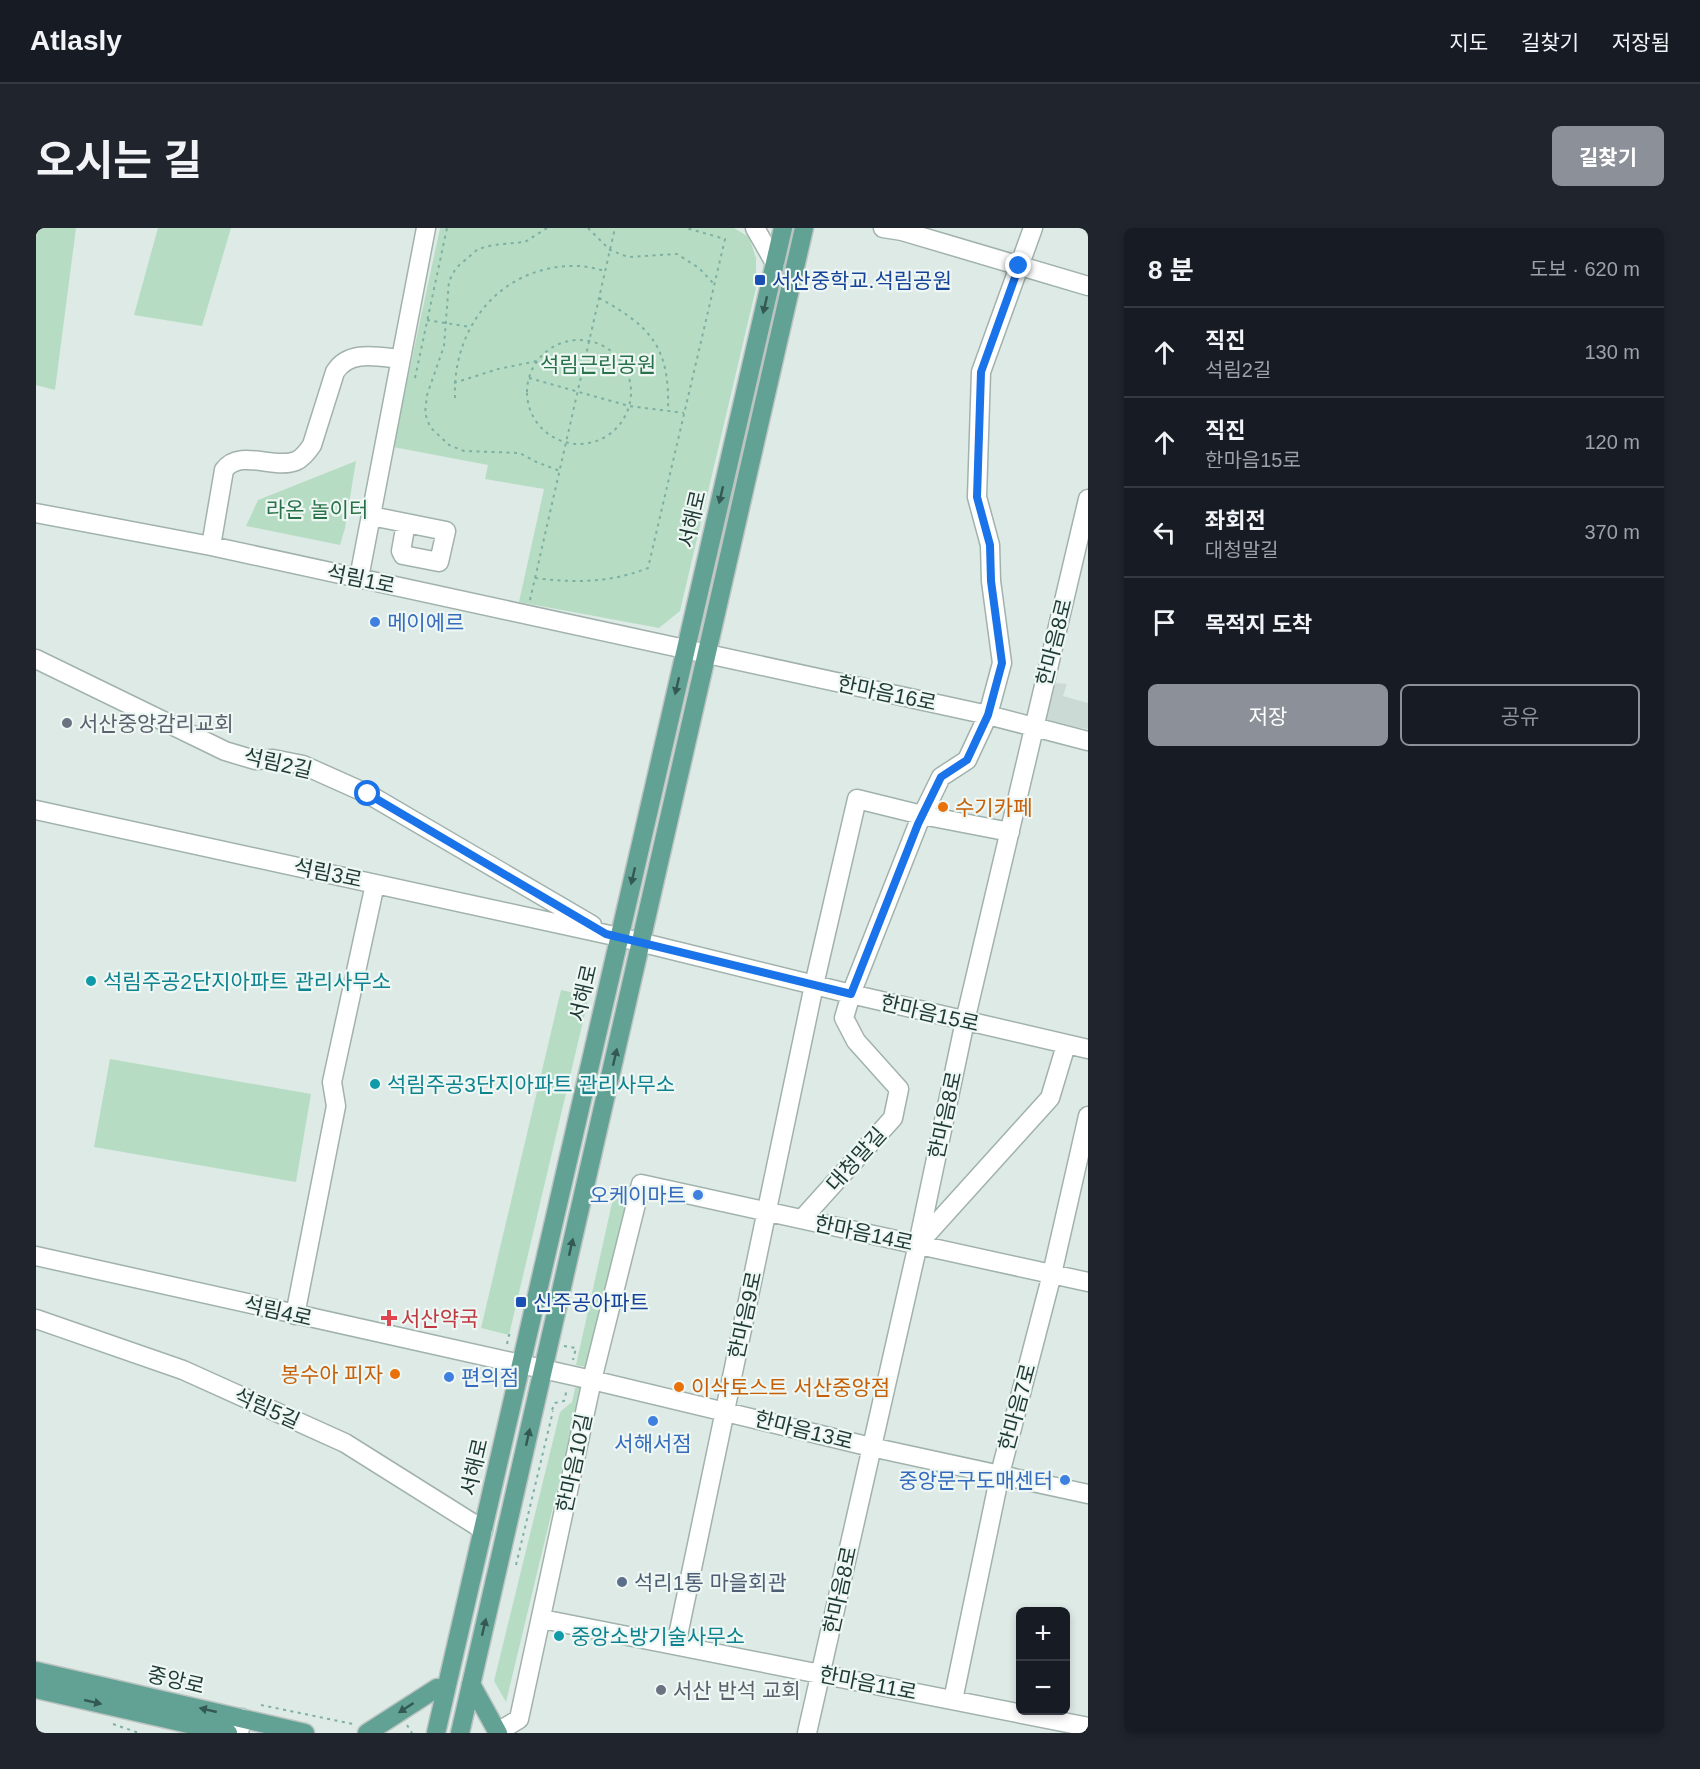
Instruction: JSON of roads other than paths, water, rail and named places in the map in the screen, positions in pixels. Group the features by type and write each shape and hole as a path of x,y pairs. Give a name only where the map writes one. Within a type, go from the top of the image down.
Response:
{"main road":[{"name":"서해로","path":"436,1733 521,1365 613,935 686,650 783,228"},
{"path":"460,1733 804,228"},
{"name":"중앙로","path":"36,1671 240,1726 305,1733"},
{"path":"471,1684 498,1733"},
{"path":"360,1728 437,1688 446,1690"},
{"name":"중앙로","path":"36,1689 228,1733"}],"street":[{"path":"359,578 426,228"},
{"path":"755,228 775,263"},
{"path":"883,228 902,231 1088,286"},
{"name":"대청말길","path":"802,1219 893,1118 899,1089 856,1041 844,1018 851,994 922,815 941,777 967,760 988,715 1002,663 991,581 990,545 977,497 981,372 1033,228"},
{"path":"211,546 224,470 229,463 239,460 287,463 297,461 312,445 335,372 341,364 355,357 366,356 401,360"},
{"name":"한마음8로","path":"807,1733 918,1245 965,1021 1088,499"},
{"name":"석림1로","path":"36,513 211,546 686,650"},
{"path":"371,516 406,523"},
{"name":"한마음16로","path":"686,650 988,715 1088,741"},
{"name":"석림2길","path":"36,659 225,751 255,760 273,759 303,765 368,794 613,935"},
{"name":"한마음9로","path":"676,1645 814,985 857,799 922,815"},
{"name":"석림3로","path":"36,810 613,935"},
{"path":"922,815 1010,832"},
{"path":"295,1315 336,1106 332,1082 375,884"},
{"name":"한마음15로","path":"613,935 851,994 1088,1049"},
{"path":"918,1245 1050,1098 1066,1045"},
{"name":"한마음7로","path":"953,1700 1000,1474 1052,1274 1088,1116"},
{"name":"한마음14로","path":"641,1184 1088,1282"},
{"name":"한마음10길","path":"498,1733 519,1719 592,1380 641,1184"},
{"name":"석림4로","path":"36,1256 521,1365"},
{"name":"석림5길","path":"36,1318 183,1370 345,1443 483,1531"},
{"name":"한마음13로","path":"521,1365 725,1410 871,1448 1088,1494"},
{"name":"한마음11로","path":"542,1619 953,1700 1088,1730"}],"place":[{"name":"서산중학교.석림공원","path":"760,280"},
{"name":"메이에르","path":"375,622"},
{"name":"서산중앙감리교회","path":"67,723"},
{"name":"수기카페","path":"943,807"},
{"name":"석림주공2단지아파트 관리사무소","path":"91,981"},
{"name":"석림주공3단지아파트 관리사무소","path":"375,1084"},
{"name":"오케이마트","path":"698,1195"},
{"name":"신주공아파트","path":"521,1302"},
{"name":"서산약국","path":"389,1318"},
{"name":"봉수아 피자","path":"395,1374"},
{"name":"편의점","path":"449,1377"},
{"name":"이삭토스트 서산중앙점","path":"679,1387"},
{"name":"서해서점","path":"653,1421"},
{"name":"중앙문구도매센터","path":"1065,1480"},
{"name":"석리1통 마을회관","path":"622,1582"},
{"name":"중앙소방기술사무소","path":"559,1636"},
{"name":"서산 반석 교회","path":"661,1690"}],"park label":[{"name":"석림근린공원","path":"598,364"},
{"name":"라온 놀이터","path":"317,509"}]}
